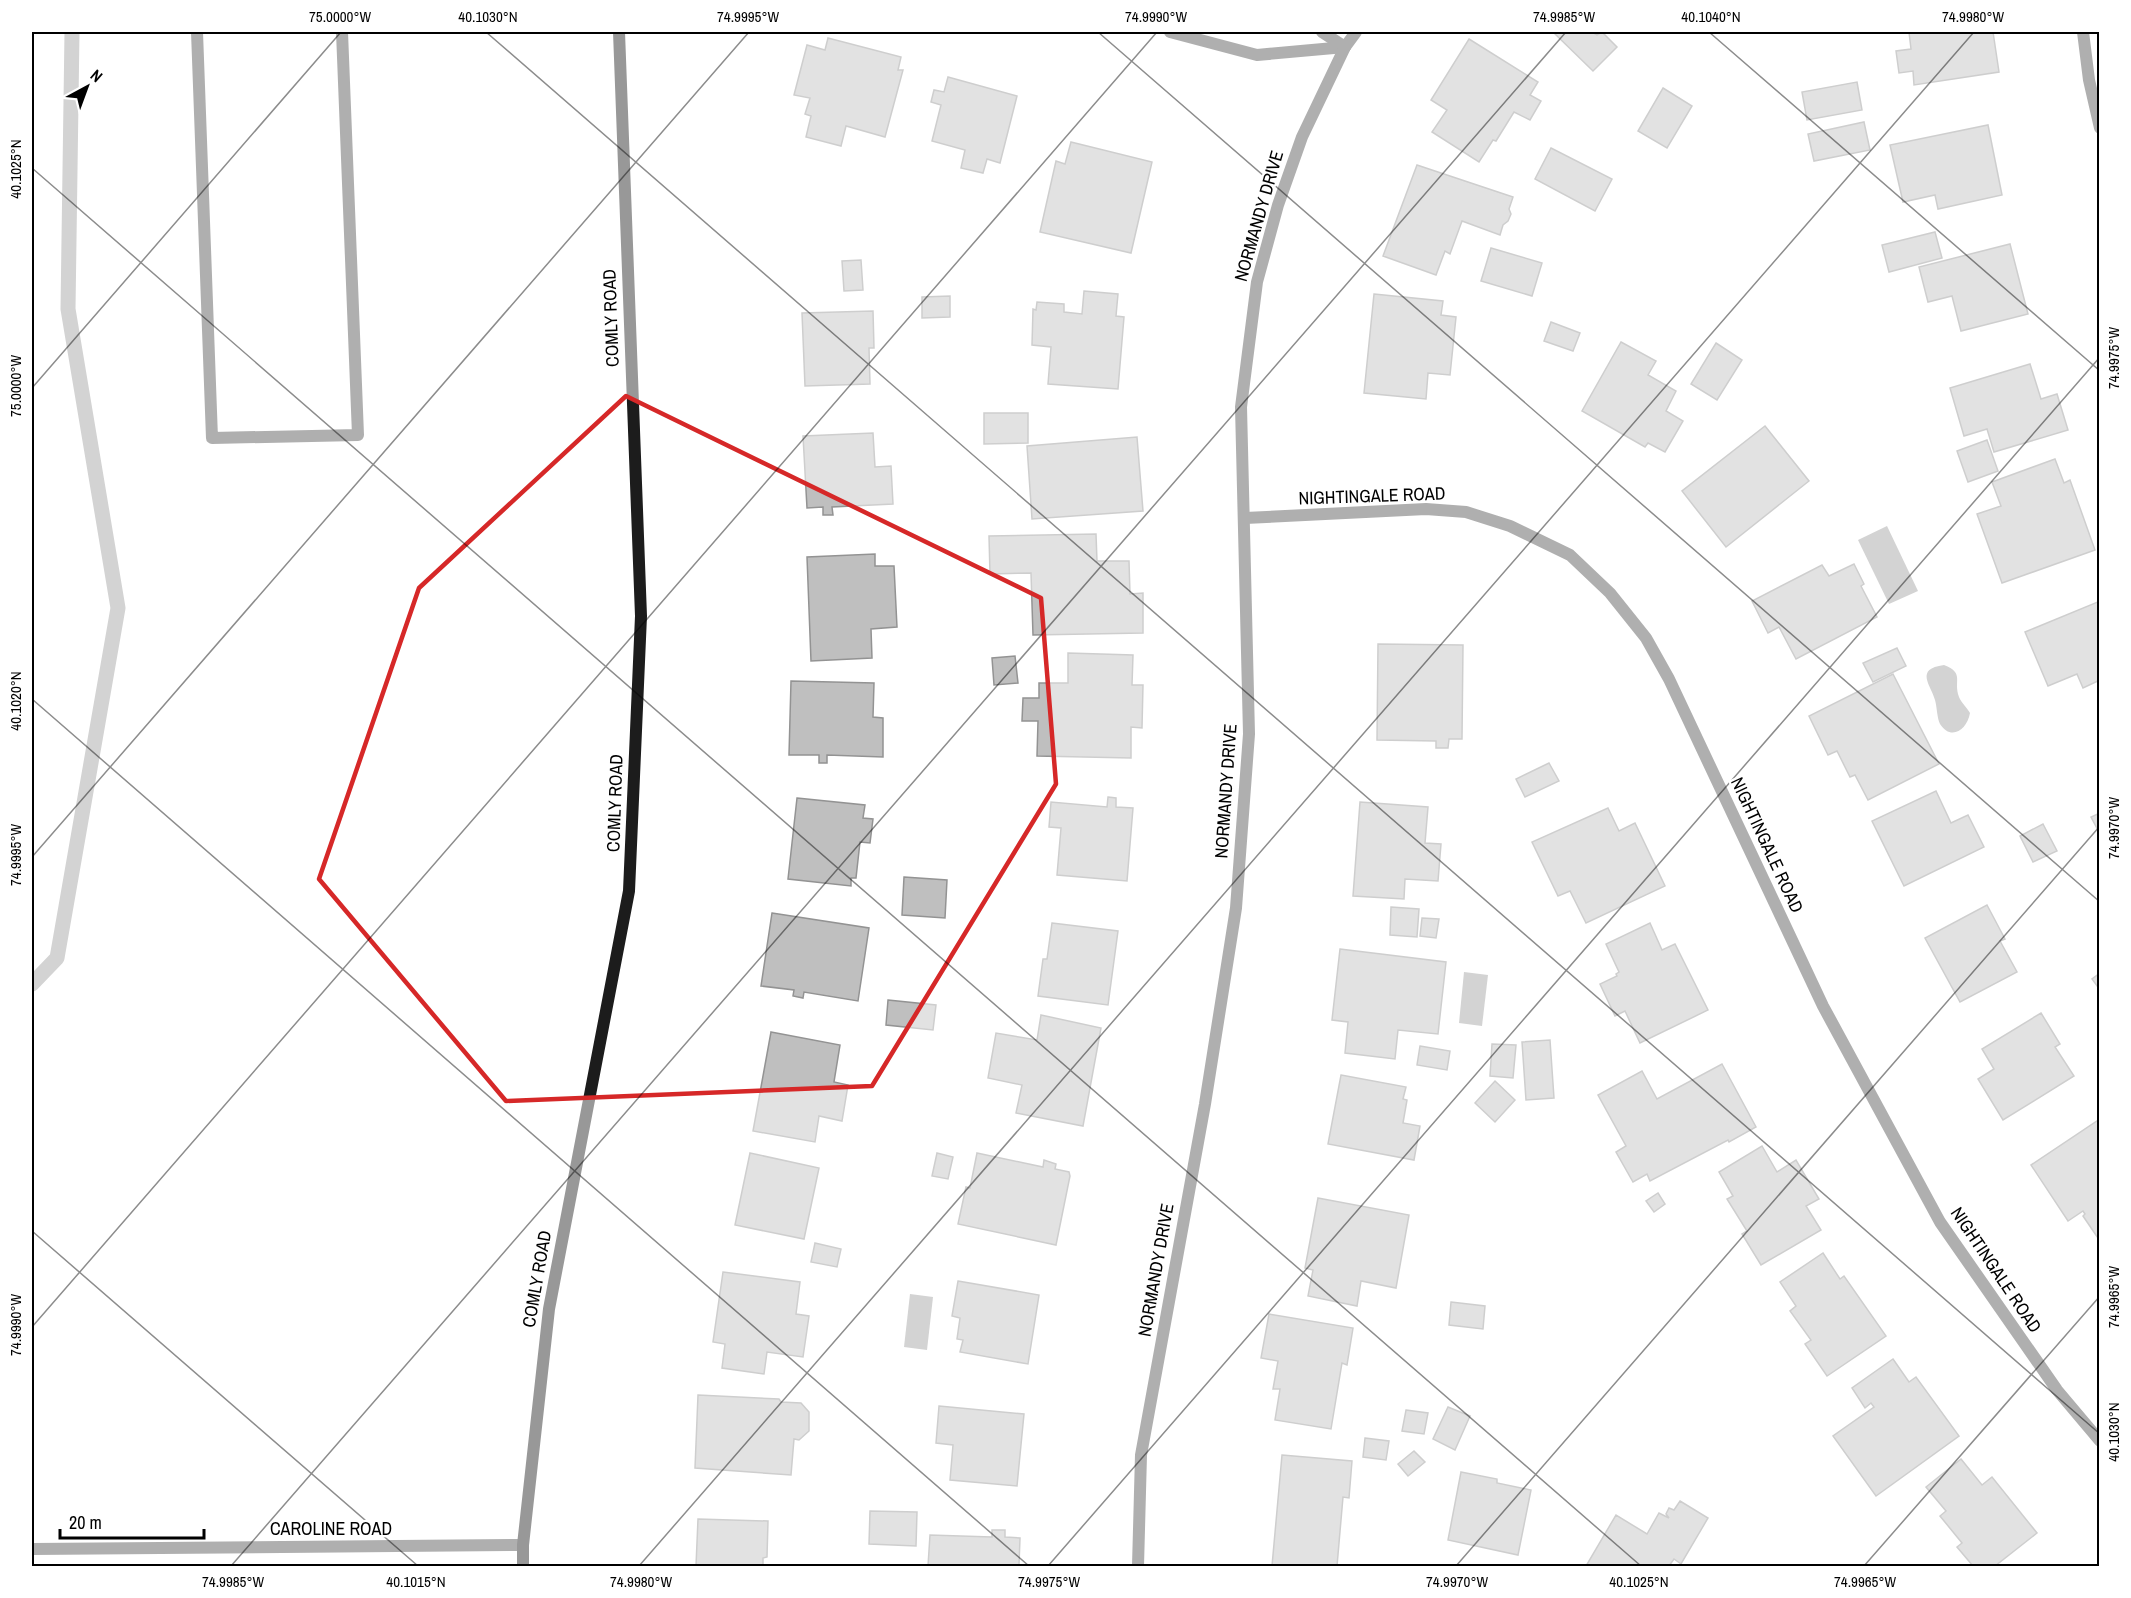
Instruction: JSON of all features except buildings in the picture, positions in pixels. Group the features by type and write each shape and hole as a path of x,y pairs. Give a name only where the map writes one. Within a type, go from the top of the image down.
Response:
{"street":[{"path":"197,32 212,438 358,435 342,32"},
{"name":"COMLY ROAD","path":"523,1566 523,1545 549,1309 629,891 641,616 619,32"},
{"path":"1170,32 1257,55 1345,47"},
{"path":"1322,32 1345,47"},
{"name":"NORMANDY DRIVE","path":"1138,1566 1141,1455 1205,1104 1236,908 1250,734 1241,407 1257,282 1278,205 1302,137 1345,47 1356,32"},
{"path":"2083,32 2089,80 2100,128"},
{"name":"NIGHTINGALE ROAD","path":"1245,518 1426,509 1466,512 1510,526 1570,555 1610,593 1646,638 1669,679 1823,1006 1940,1222 2057,1390 2100,1441"},
{"name":"CAROLINE ROAD","path":"32,1549 523,1545"}],"highlighted area":[{"path":"626,396 1041,598 1056,784 872,1086 506,1101 319,879 419,588"}],"shaded area":[{"path":"1887,526 1918,591 1889,604 1858,540"},
{"path":"1944,665 1956,674 1959,697 1970,713 1966,724 1954,732 1949,732 1940,724 1927,678 1929,670"},
{"path":"1464,972 1488,975 1482,1026 1459,1023"},
{"path":"910,1294 933,1297 927,1350 904,1347"}],"waterway":[{"path":"32,984 57,958 118,608 68,309 72,32"}]}
